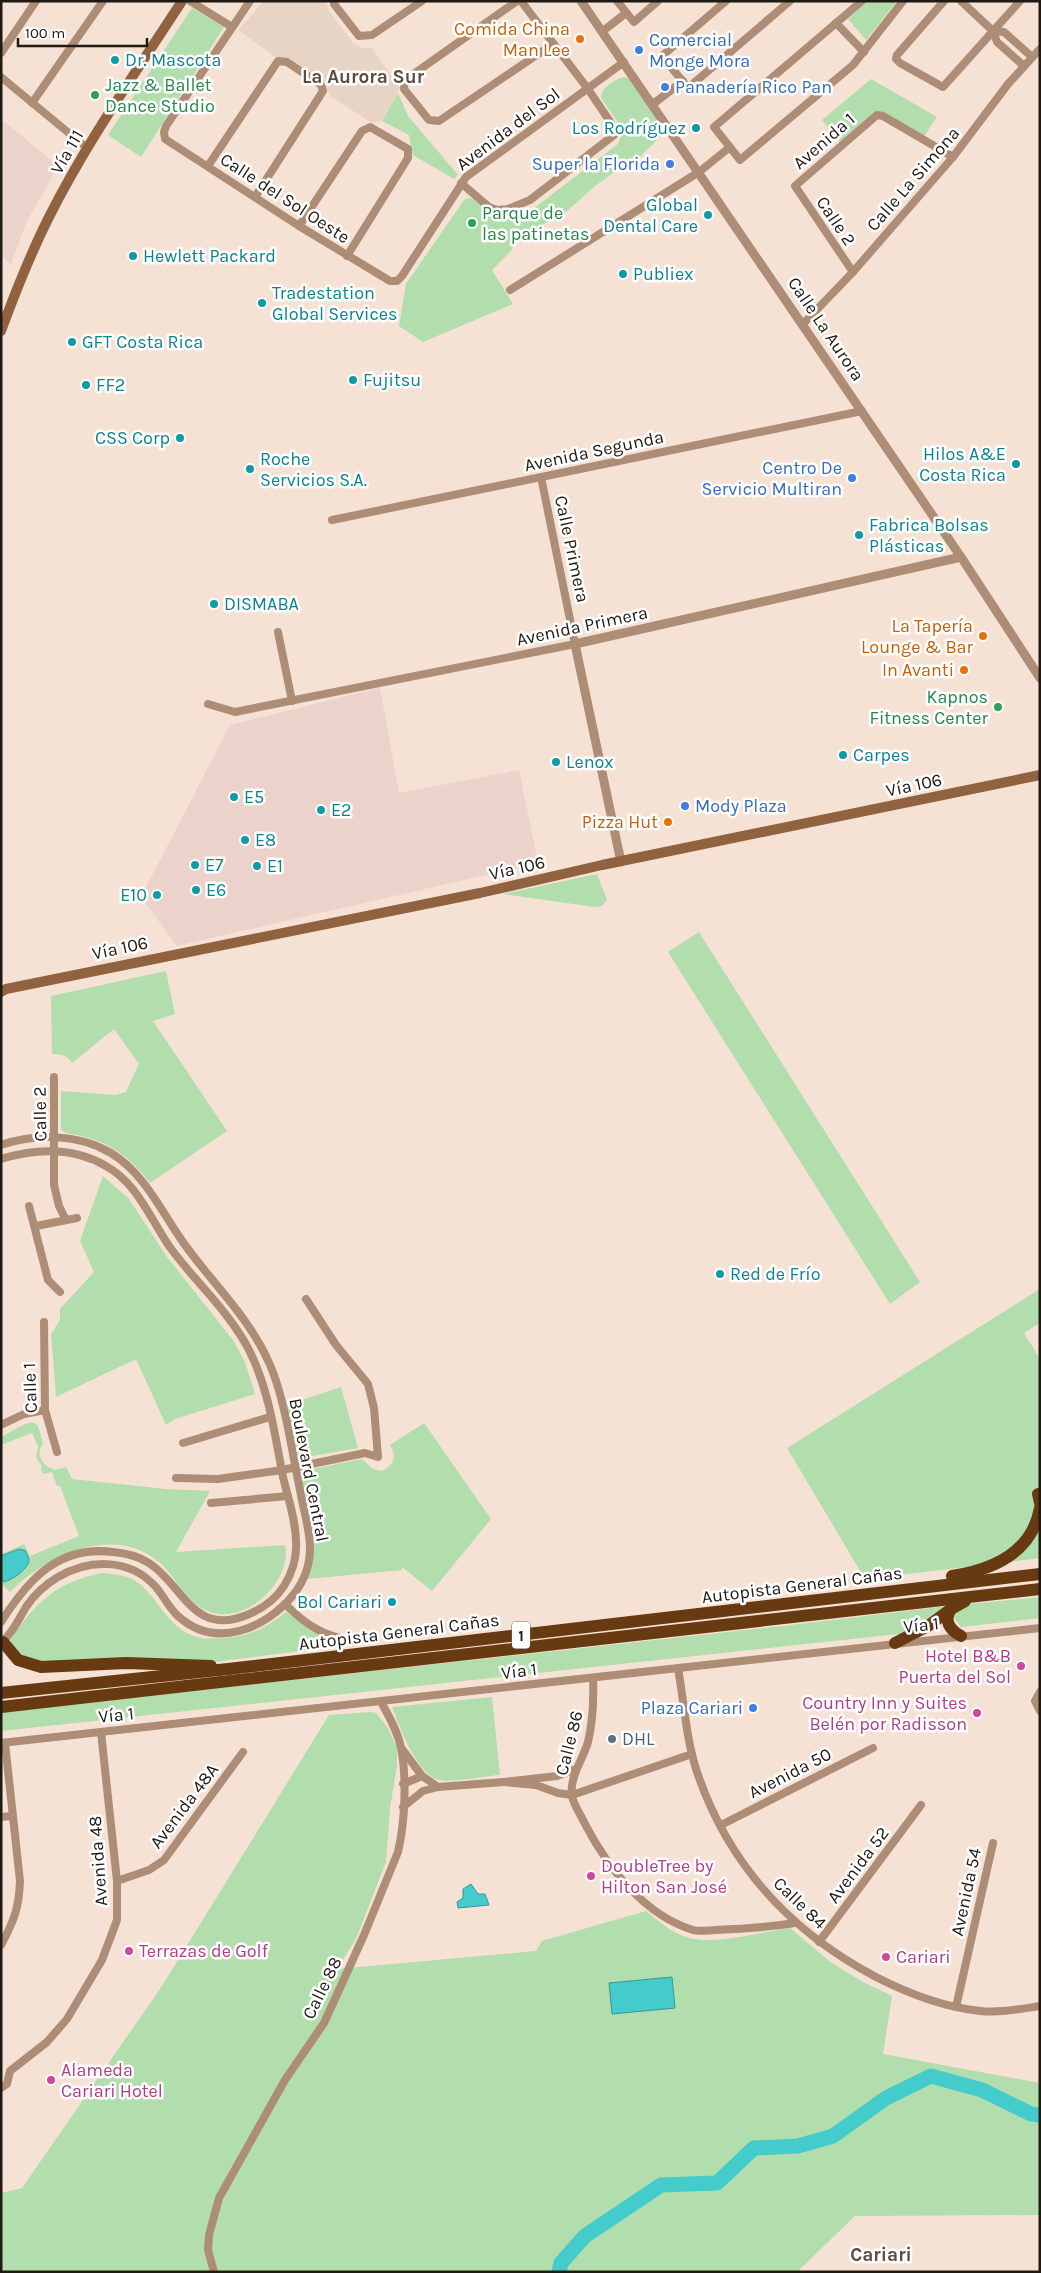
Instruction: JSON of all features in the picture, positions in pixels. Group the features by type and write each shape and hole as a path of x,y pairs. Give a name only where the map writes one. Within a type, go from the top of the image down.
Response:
{"highway":[{"path":"636,1622 805,1595 923,1581 985,1570 1006,1560 1021,1546 1033,1529 1040,1508"},
{"name":"Autopista General Cañas","path":"1,1693 228,1669 1040,1574"},
{"name":"Autopista General Cañas","path":"1,1707 1040,1589"},
{"path":"895,1643 928,1626 951,1609 974,1596"},
{"path":"951,1609 947,1619 948,1624 961,1636"},
{"path":"2,1643 18,1660 41,1667 112,1663 192,1664 228,1669"}],"main road":[{"name":"Vía 111","path":"1,331 20,279 48,217 87,148 182,1"},
{"name":"Vía 106","path":"1,992 16,986 480,893 1040,775"}],"street":[{"path":"1,53 36,1"},
{"path":"32,103 103,1"},
{"path":"190,1 232,27 250,1"},
{"path":"334,1 334,4 359,36 372,35 422,1"},
{"path":"517,1 405,80 404,89 429,120 439,121 554,44"},
{"path":"461,183 489,207 498,210 519,205 545,189 614,135 615,129 588,89 522,1"},
{"name":"Calle La Aurora","path":"581,1 961,557 1040,678"},
{"path":"617,1 634,22 658,1"},
{"path":"726,1 662,56 688,88 790,1"},
{"path":"862,1 714,127 740,160 853,65 903,1"},
{"path":"944,1 897,55 896,59 943,88 1020,1"},
{"path":"961,1 993,31 997,42 1024,66"},
{"path":"603,31 626,13"},
{"path":"836,23 864,52"},
{"name":"Calle del Sol Oeste","path":"232,27 166,126 164,132 165,139 346,256 390,281"},
{"path":"993,31 1004,32 1032,57"},
{"name":"Calle La Simona","path":"802,324 853,272 953,157 1024,66 1040,49"},
{"path":"208,166 278,61 287,62 321,85 323,91 255,196"},
{"name":"Avenida del Sol","path":"390,281 397,281 402,276 461,183 474,170 624,62"},
{"path":"1,77 87,148"},
{"path":"653,104 683,81"},
{"name":"Avenida 1","path":"795,186 873,118 883,116 953,157"},
{"path":"299,226 362,131 370,127 392,138 408,149 408,158 346,256"},
{"path":"510,290 699,172 730,147"},
{"name":"Calle 2","path":"795,186 853,272"},
{"name":"Avenida Segunda","path":"332,520 862,412"},
{"name":"Calle Primera","path":"541,477 620,862"},
{"name":"Avenida Primera","path":"208,704 235,712 292,701 575,644 961,557"},
{"path":"278,632 292,701"},
{"name":"Calle 2","path":"54,1077 54,1186 59,1206 66,1220"},
{"name":"Boulevard Central","path":"1,1145 27,1139 55,1136 76,1139 98,1146 118,1158 146,1186 196,1260 238,1310 256,1337 274,1375 295,1467 310,1550 304,1575 293,1595 282,1607 262,1622 244,1631 226,1634 208,1633 188,1624 178,1616 158,1590 141,1575 130,1569 107,1563 91,1565 69,1572 43,1588 30,1601 14,1630 2,1643"},
{"name":"Boulevard Central","path":"1,1159 34,1152 55,1151 77,1154 105,1165 126,1182 178,1258 228,1316 256,1364 288,1496 295,1530 296,1550 290,1574 283,1587 271,1601 241,1618 212,1619 188,1604 164,1575 146,1561 130,1554 107,1551 81,1553 51,1566 19,1594 1,1622"},
{"path":"29,1206 36,1226 48,1280 60,1292"},
{"path":"36,1226 77,1218"},
{"path":"176,1478 218,1479 282,1470 366,1453 378,1457 374,1408 368,1384 336,1345 306,1299"},
{"path":"228,1316 238,1310"},
{"name":"Calle 1","path":"44,1322 45,1410 57,1452"},
{"path":"1,1425 24,1414 45,1410"},
{"path":"183,1443 270,1417"},
{"path":"211,1503 288,1496"},
{"path":"107,1551 107,1563"},
{"path":"283,1587 293,1595"},
{"path":"271,1601 316,1630 331,1636 351,1640"},
{"name":"Vía 1","path":"3,1743 1040,1628"},
{"name":"Calle 84","path":"678,1668 692,1754 697,1772 720,1825 752,1876 795,1923 854,1965 902,1990 956,2007 981,2011 1000,2011 1040,2006"},
{"name":"Calle 86","path":"593,1678 594,1708 591,1726 587,1745 576,1769 572,1795 588,1829 612,1867 637,1894 662,1916 695,1931 762,1928 795,1923"},
{"path":"1040,1692 1035,1701 1040,1711"},
{"name":"Calle 88","path":"214,2272 208,2250 209,2235 219,2198 284,2080 324,2023 388,1880 401,1838 403,1784 401,1747 381,1702"},
{"name":"Avenida 48","path":"1,2088 7,2084 10,2071 47,2042 67,2019 102,1960 117,1920 117,1881 101,1732"},
{"path":"1,1944 16,1917 20,1881 3,1743"},
{"path":"401,1747 422,1776 438,1787"},
{"name":"Avenida 50","path":"720,1825 873,1748"},
{"name":"Avenida 48A","path":"117,1881 149,1870 164,1860 243,1752"},
{"path":"504,1782 536,1785 558,1793 572,1795 692,1754"},
{"path":"403,1807 423,1791 438,1787 558,1776 576,1769"},
{"path":"403,1784 422,1776"},
{"name":"Avenida 52","path":"820,1942 921,1805"},
{"path":"1,1817 12,1816"},
{"name":"Avenida 54","path":"956,2007 993,1842"},
{"path":"1,2070 10,2071"}],"shaded area":[{"path":"264,1 326,1 329,11 353,43 363,48 372,48 400,88 382,121 372,123 330,96 323,82 287,58 277,58 238,30"},
{"path":"1,119 58,166 26,223 11,264 1,256"},
{"path":"380,688 399,793 519,770 538,863 177,946 141,897 230,725"}],"green space":[{"path":"868,1 897,1 866,40 848,19"},
{"path":"192,8 224,27 141,157 108,135"},
{"path":"624,77 628,78 665,132 631,166 613,173 567,211 519,238 510,252 492,270 513,304 423,342 399,326 406,284 464,200 468,198 474,199 494,214 505,219 519,216 529,212 618,144 622,134 621,127 601,98 603,91 609,85"},
{"path":"871,79 937,117 924,136 876,111 840,142 822,120"},
{"path":"398,93 408,116 458,175 454,179 413,155 409,135 382,121"},
{"path":"597,874 607,900 602,906 594,907 503,894"},
{"path":"699,932 920,1282 890,1304 668,952"},
{"path":"166,971 175,1014 153,1021 227,1131 150,1183 133,1163 114,1149 92,1139 61,1130 61,1091 116,1095 126,1092 139,1064 114,1029 72,1063 64,1056 52,1054 51,996"},
{"path":"103,1176 129,1199 167,1257 233,1340 245,1362 255,1394 175,1419 166,1425 136,1359 56,1397 51,1334 60,1320 60,1309 94,1272 80,1241"},
{"path":"1040,1289 1040,1323 1024,1333 1040,1359 1040,1558 865,1579 787,1448"},
{"path":"341,1387 358,1448 301,1458 297,1453 287,1405"},
{"path":"33,1422 38,1426 43,1443 40,1456 43,1463 55,1470 66,1467 72,1479 166,1489 210,1491 176,1552 285,1545 286,1559 282,1572 274,1585 264,1597 252,1606 238,1612 224,1614 210,1612 188,1597 159,1562 141,1551 121,1545 101,1545 80,1549 60,1556 25,1579 10,1592 1,1583 1,1554 24,1544 30,1556 79,1536 60,1486 57,1486 52,1472 43,1474 41,1470 42,1466 36,1458 38,1446 32,1433 1,1445 1,1437 25,1424"},
{"path":"424,1423 491,1519 432,1591 402,1567 402,1570 307,1579 314,1547 313,1530 301,1478 303,1473 308,1470 362,1459 373,1469 382,1471 393,1460 394,1456 390,1445"},
{"path":"102,1573 132,1579 141,1585 176,1625 184,1632 197,1637 224,1638 243,1635 265,1627 286,1612 312,1632 347,1645 215,1662 39,1664 26,1659 9,1643 27,1617 47,1597 71,1582"},
{"path":"1040,1597 1040,1618 961,1627 951,1614 970,1604"},
{"path":"948,1606 907,1633 1,1731 1,1712"},
{"path":"492,1697 500,1775 459,1780 439,1780 423,1769 404,1737 392,1707"},
{"path":"376,1713 388,1728 397,1748 397,1766 390,1808 386,1862 356,1939 337,1969 536,1951 542,1941 646,1911 677,1934 700,1940 726,1939 790,1928 829,1961 861,1981 892,1996 883,2054 1040,2083 1040,2215 855,2216 797,2272 1,2272 1,2193 22,2188 162,1986 329,1715"}],"water":[{"path":"19,1549 26,1551 29,1562 20,1573 4,1582 1,1578 1,1556"},
{"path":"471,1884 478,1894 485,1894 489,1905 458,1908 457,1902 463,1898 463,1889"},
{"path":"672,1977 675,2008 612,2014 609,1983"}],"waterway":[{"path":"559,2272 561,2263 585,2236 661,2185 717,2183 754,2148 798,2146 833,2136 886,2098 931,2076 982,2090 1031,2114 1040,2115"}],"place":[{"name":"Comida China Man Lee","path":"580,39"},
{"name":"Comercial Monge Mora","path":"639,50"},
{"name":"Dr. Mascota","path":"115,60"},
{"name":"Panadería Rico Pan","path":"665,87"},
{"name":"Jazz & Ballet Dance Studio","path":"95,95"},
{"name":"Los Rodríguez","path":"696,128"},
{"name":"Super la Florida","path":"670,164"},
{"name":"Global Dental Care","path":"708,215"},
{"name":"Parque de las patinetas","path":"472,223"},
{"name":"Hewlett Packard","path":"133,256"},
{"name":"Publiex","path":"623,274"},
{"name":"Tradestation Global Services","path":"262,303"},
{"name":"GFT Costa Rica","path":"72,342"},
{"name":"Fujitsu","path":"353,380"},
{"name":"FF2","path":"86,385"},
{"name":"CSS Corp","path":"180,438"},
{"name":"Hilos A&E Costa Rica","path":"1016,464"},
{"name":"Roche Servicios S.A.","path":"250,469"},
{"name":"Centro De Servicio Multiran","path":"852,478"},
{"name":"Fabrica Bolsas Plásticas","path":"859,535"},
{"name":"DISMABA","path":"214,604"},
{"name":"La Tapería Lounge & Bar","path":"983,636"},
{"name":"In Avanti","path":"964,670"},
{"name":"Kapnos Fitness Center","path":"998,707"},
{"name":"Carpes","path":"843,755"},
{"name":"Lenox","path":"556,762"},
{"name":"E5","path":"234,797"},
{"name":"Mody Plaza","path":"685,806"},
{"name":"E2","path":"321,810"},
{"name":"Pizza Hut","path":"668,822"},
{"name":"E8","path":"245,840"},
{"name":"E7","path":"195,865"},
{"name":"E1","path":"257,866"},
{"name":"E6","path":"196,890"},
{"name":"E10","path":"157,895"},
{"name":"Red de Frío","path":"720,1274"},
{"name":"Bol Cariari","path":"392,1602"},
{"name":"Hotel B&B Puerta del Sol","path":"1021,1666"},
{"name":"Plaza Cariari","path":"753,1708"},
{"name":"Country Inn y Suites Belén por Radisson","path":"977,1713"},
{"name":"DHL","path":"612,1739"},
{"name":"DoubleTree by Hilton San José","path":"591,1876"},
{"name":"Terrazas de Golf","path":"129,1951"},
{"name":"Cariari","path":"886,1957"},
{"name":"Alameda Cariari Hotel","path":"51,2080"}],"district":[{"name":"La Aurora Sur","path":"363,77"},
{"name":"Cariari","path":"881,2255"}]}
